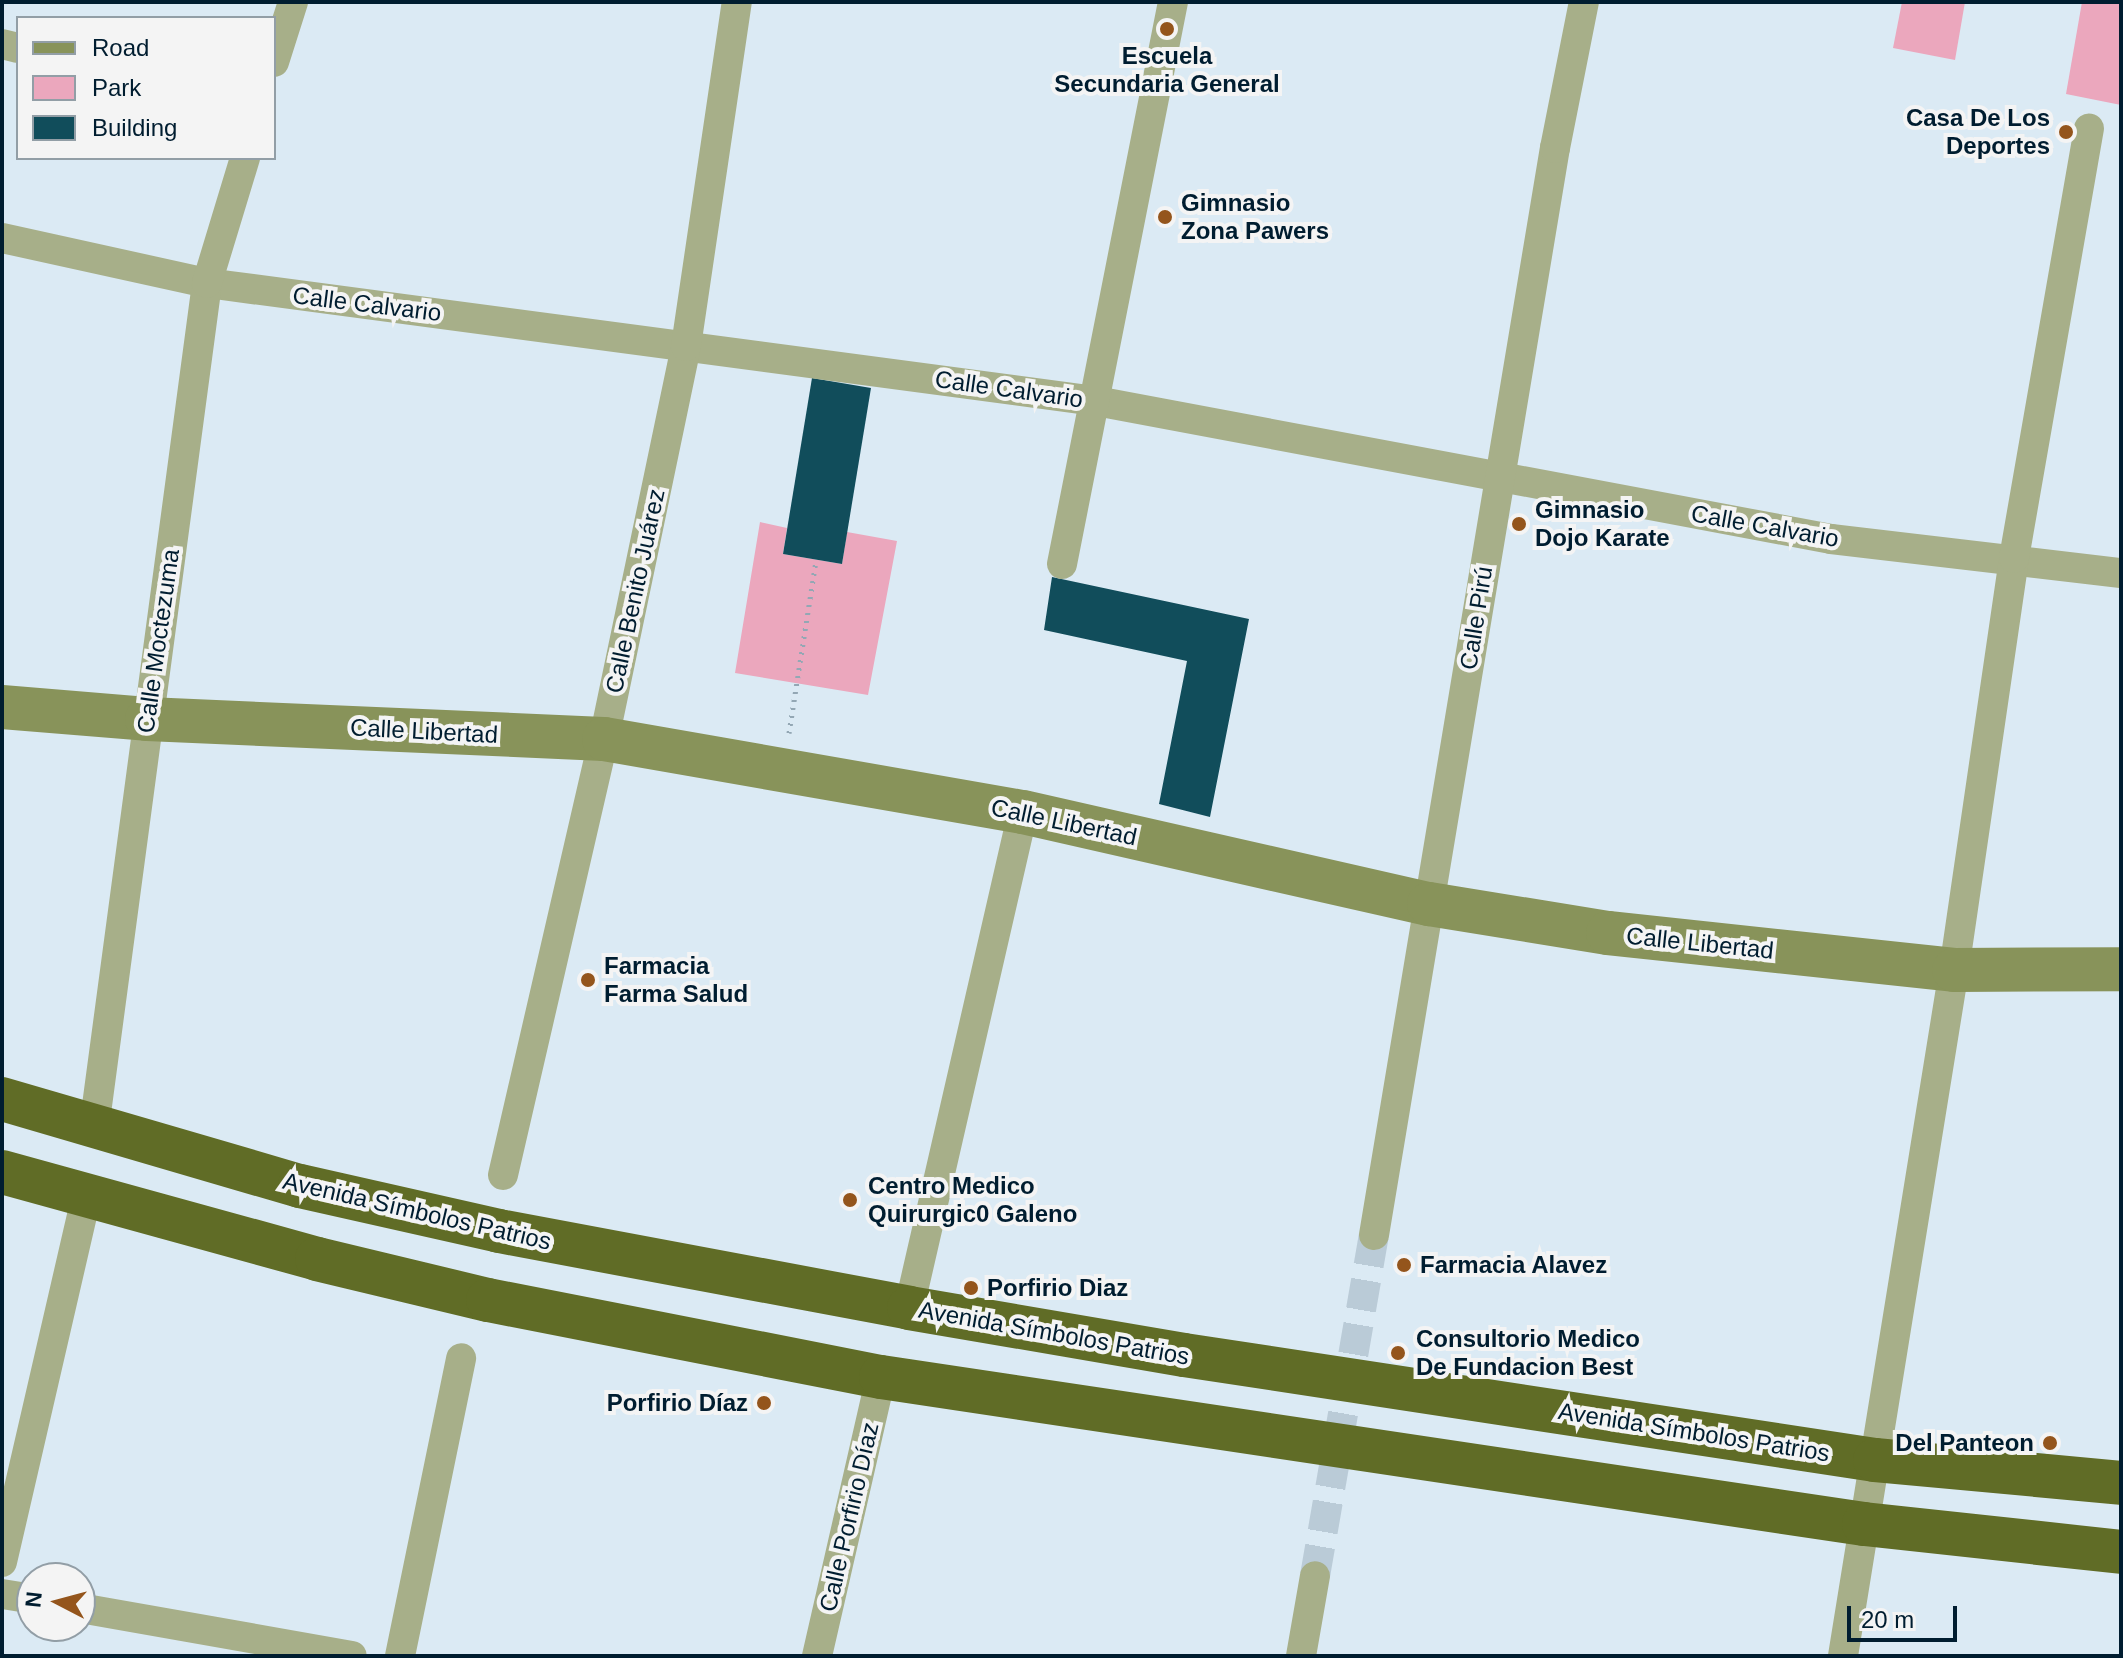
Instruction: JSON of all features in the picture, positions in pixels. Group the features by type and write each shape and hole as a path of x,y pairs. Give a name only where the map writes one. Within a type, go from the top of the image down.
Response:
{"highway":[{"name":"Avenida Símbolos Patrios","path":"2,1099 300,1186 483,1228 909,1308 1184,1355 1875,1460 2121,1483"},
{"path":"2,1172 317,1259 488,1300 881,1377 1864,1524 2121,1552"}],"street":[{"path":"276,56 293,2"},
{"name":"Calle Benito Juárez","path":"503,1175 604,739 686,346 737,2"},
{"path":"1062,564 1173,2"},
{"name":"Calle Pirú","path":"1374,1235 1555,148 1584,2"},
{"path":"1843,1656 1954,970 2014,558 2089,128"},
{"name":"Calle Moctezuma","path":"94,1128 207,283 244,160"},
{"name":"Calle Calvario","path":"2,238 207,283 1096,401 1831,539 2014,558 2121,573"},
{"name":"Calle Libertad","path":"2,707 147,719 604,739 1023,812 1429,904 1608,933 1954,970 2121,969"},
{"path":"909,1308 1023,812"},
{"path":"2,1562 86,1197"},
{"path":"400,1656 461,1358"},
{"name":"Calle Porfirio Díaz","path":"817,1656 881,1377"},
{"path":"1301,1656 1315,1576"},
{"path":"96,1611 352,1656"}],"path":[{"path":"782,770 816,560"}],"green space":[{"path":"1902,2 1965,2 1955,60 1893,48"},
{"path":"2082,2 2121,2 2121,105 2066,94"},
{"path":"760,522 787,528 783,554 842,564 847,532 897,541 868,695 735,673"}],"building":[{"path":"812,378 871,388 842,564 783,554"},
{"path":"1052,577 1249,619 1210,817 1159,804 1187,661 1044,630"}],"tunnel":[{"path":"1315,1576 1374,1235"}],"place":[{"name":"Escuela Secundaria General","path":"1167,29"},
{"name":"Casa De Los Deportes","path":"2066,132"},
{"name":"Gimnasio Zona Pawers","path":"1165,217"},
{"name":"Gimnasio Dojo Karate","path":"1519,524"},
{"name":"Farmacia Farma Salud","path":"588,980"},
{"name":"Centro Medico Quirurgic0 Galeno","path":"850,1200"},
{"name":"Farmacia Alavez","path":"1404,1265"},
{"name":"Porfirio Diaz","path":"971,1288"},
{"name":"Consultorio Medico De Fundacion Best","path":"1398,1353"},
{"name":"Porfirio Díaz","path":"764,1403"},
{"name":"Del Panteon","path":"2050,1443"}]}
